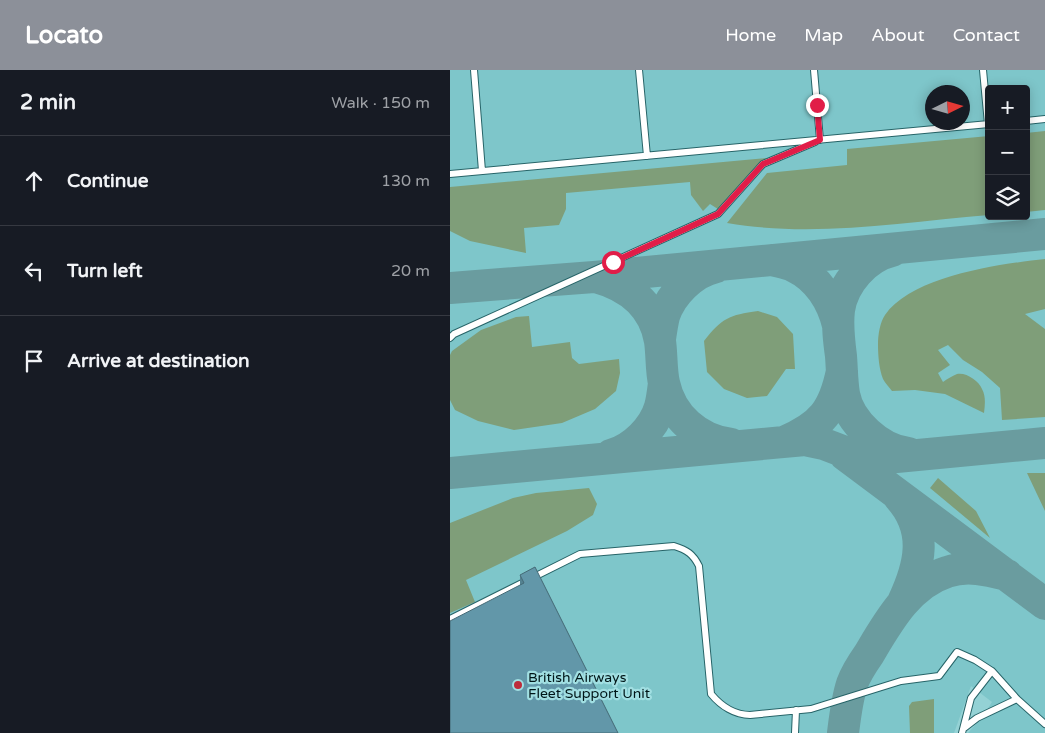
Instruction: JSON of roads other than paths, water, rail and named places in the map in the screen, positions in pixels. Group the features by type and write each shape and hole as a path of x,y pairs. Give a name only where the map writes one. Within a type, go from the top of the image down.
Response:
{"lane":[{"path":"474,70 482,171"},
{"path":"639,70 647,156"},
{"path":"814,70 820,140"},
{"path":"983,70 985,92"},
{"path":"1030,121 1045,119"},
{"path":"450,174 985,124"},
{"path":"450,338 454,334 718,214 763,164 820,140"},
{"path":"450,620 580,554 674,546 686,550 694,557 699,566 712,694 718,702 729,709 742,715 811,709 900,681 939,676 956,652 975,660 992,671 1017,699 1045,724"},
{"path":"963,731 971,698 992,671"},
{"path":"963,731 977,718 1017,699"},
{"path":"795,733 796,710"}],"place":[{"name":"British Airways Fleet Support Unit","path":"518,685"}]}
